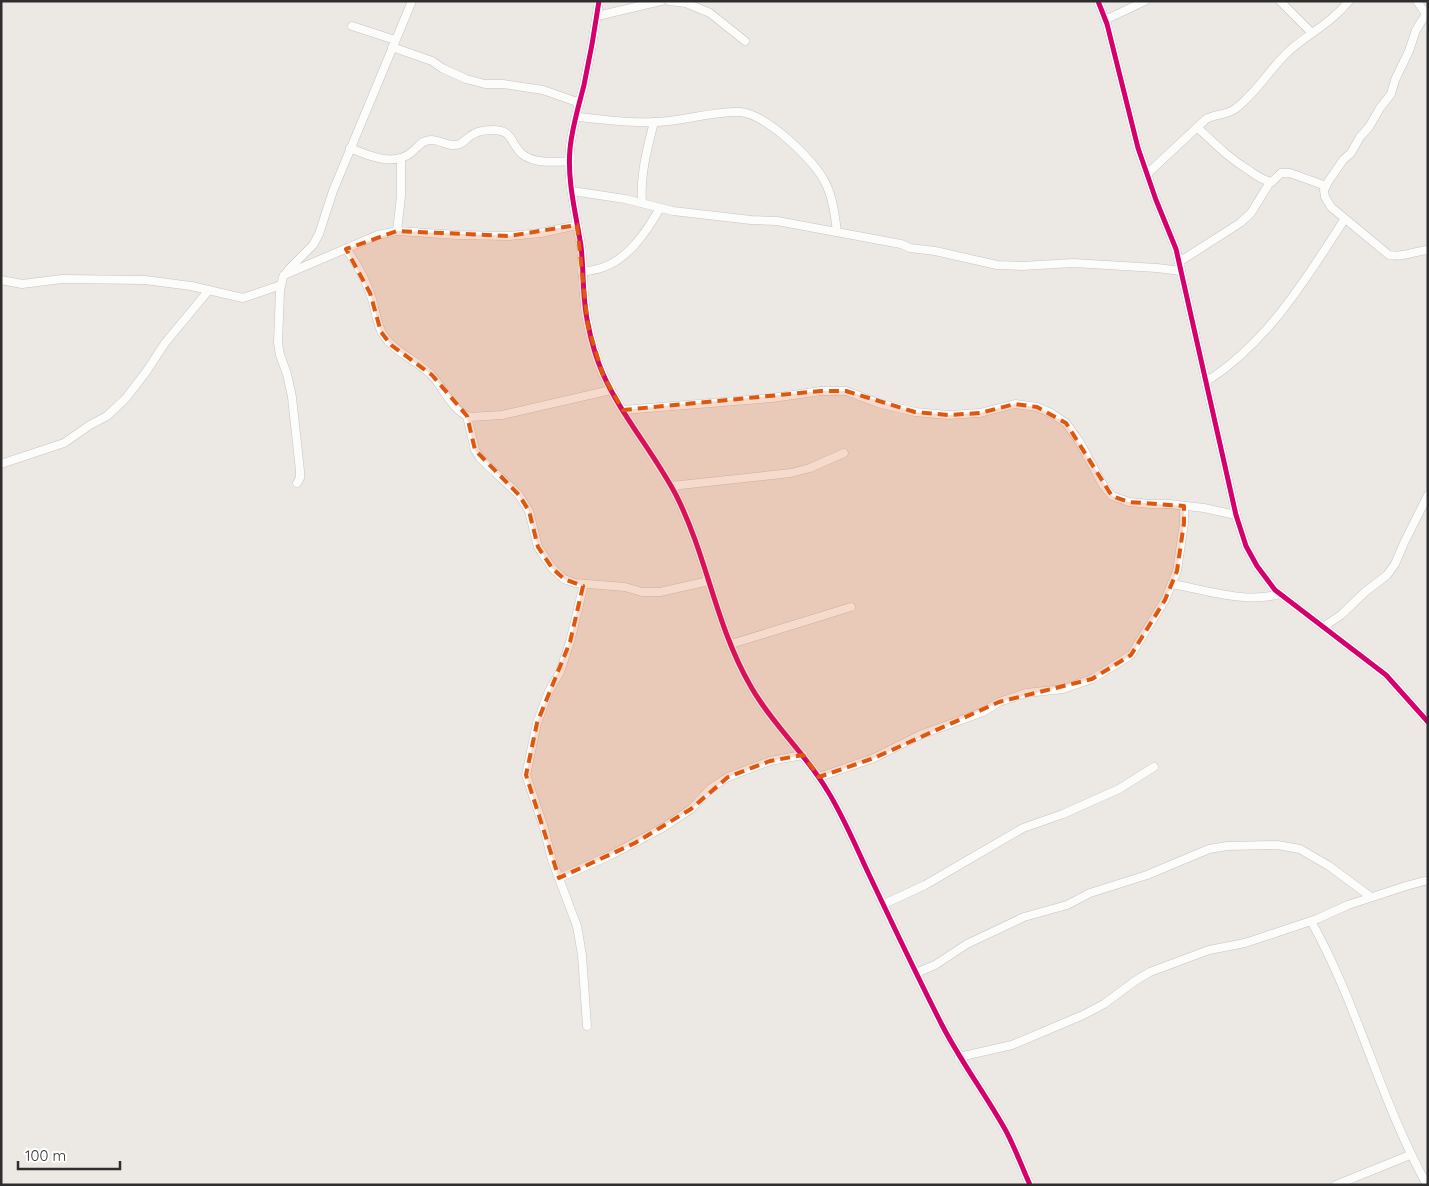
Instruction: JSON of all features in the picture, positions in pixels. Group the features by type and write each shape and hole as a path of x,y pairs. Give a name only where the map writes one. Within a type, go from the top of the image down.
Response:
{"street":[{"path":"297,483 300,478 300,471 295,423 287,374 278,343 281,285 284,275 313,245 320,234 333,191 412,1"},
{"path":"600,1 590,58 570,146 570,161 584,301 588,326 603,375 671,486 697,542 708,581 736,660 752,688 819,777 844,820 916,973 959,1057 1006,1132 1030,1185"},
{"path":"597,16 661,1"},
{"path":"669,1 686,3 710,13 745,40"},
{"path":"1098,1 1105,20 1138,148 1176,249 1236,515 1246,546 1257,566 1275,590 1386,675 1428,722"},
{"path":"1105,20 1145,1"},
{"path":"1280,1 1312,33"},
{"path":"1147,174 1214,115 1227,114 1246,100 1281,59 1338,14 1350,1"},
{"path":"1417,1 1427,12 1416,30 1391,94 1360,137 1351,153 1343,160 1324,190 1325,197 1331,207 1344,220 1389,255 1393,256 1428,250"},
{"path":"352,26 394,43 466,79 485,84 503,84 543,90 580,103"},
{"path":"576,117 654,122 722,112 743,112 753,115 797,146 826,182 833,201 837,232"},
{"path":"642,203 643,166 654,122"},
{"path":"1198,128 1220,150 1270,182"},
{"path":"350,148 382,159 401,158 412,152 423,142 431,140 449,146 458,145 476,133 493,130 503,132 511,138 522,154 537,161 570,161"},
{"path":"397,231 401,196 401,158"},
{"path":"1179,262 1240,223 1251,213 1270,182 1281,174 1290,173 1326,186"},
{"path":"572,191 624,199 673,211 777,221 901,244 910,248 935,251 997,265 1022,266 1073,263 1181,271"},
{"path":"582,272 602,268 623,256 644,233 660,208"},
{"path":"1207,381 1244,354 1265,332 1286,306 1344,220"},
{"path":"284,275 378,235 397,231 458,236 509,236 548,232 577,225"},
{"path":"346,249 355,261 370,293 382,332 391,345 432,375 453,404 467,416 475,450 480,458 519,496 528,511 538,547 552,568 564,579 584,584 624,587 642,592 660,592 708,581"},
{"path":"1,280 22,284 62,279 145,280 171,283 243,298 281,285"},
{"path":"1,464 64,443 107,416 126,398 165,343 209,290"},
{"path":"467,416 502,415 611,390"},
{"path":"623,410 772,398 821,390 846,391 878,403 915,412 948,415 980,413 1015,404 1036,407 1051,413 1066,423 1080,441 1103,485 1112,496 1129,502 1184,506 1236,515"},
{"path":"671,486 791,473 810,468 844,453"},
{"path":"1323,627 1387,575 1395,564 1428,496"},
{"path":"819,777 874,758 920,735 983,712 999,702 1026,693 1063,689 1092,679 1131,655 1165,600 1177,571 1184,523 1184,506"},
{"path":"584,584 570,642 560,672 549,690 537,723 526,775 576,926 582,963 587,1026"},
{"path":"1172,584 1246,598 1262,598 1280,594"},
{"path":"731,644 851,607"},
{"path":"559,878 611,855 664,827 691,809 711,788 728,777 770,761 803,755"},
{"path":"884,904 925,885 1023,828 1063,814 1119,789 1154,767"},
{"path":"916,973 935,965 967,944 1024,917 1067,905 1090,893 1147,875 1209,849 1227,846 1277,845 1300,849 1329,866 1371,897"},
{"path":"959,1057 1012,1045 1083,1015 1104,1004 1150,972 1209,950 1245,942 1312,921 1348,905 1428,880"},
{"path":"1312,921 1340,981 1410,1155 1427,1185"},
{"path":"1336,1185 1410,1155"}],"highlighted area":[{"path":"577,225 588,326 603,375 623,410 821,391 846,391 915,412 948,415 980,413 1015,404 1037,407 1066,423 1112,496 1129,502 1184,506 1184,523 1177,571 1165,600 1131,655 1092,679 999,702 874,758 819,777 803,755 770,761 728,777 691,809 635,843 559,878 526,775 537,723 570,642 583,586 564,579 552,568 538,547 529,511 519,495 475,450 467,416 432,375 391,345 381,332 370,293 346,249 397,231 509,236"}],"cycle path":[{"path":"599,1 586,74 572,133 569,161 581,246 586,314 598,362 619,405 677,497 696,543 728,639 750,685 758,699 809,763 832,799 942,1025 1006,1131 1030,1185"},
{"path":"1098,1 1107,24 1138,148 1176,249 1236,515 1246,546 1257,566 1275,590 1386,675 1428,722"}]}
